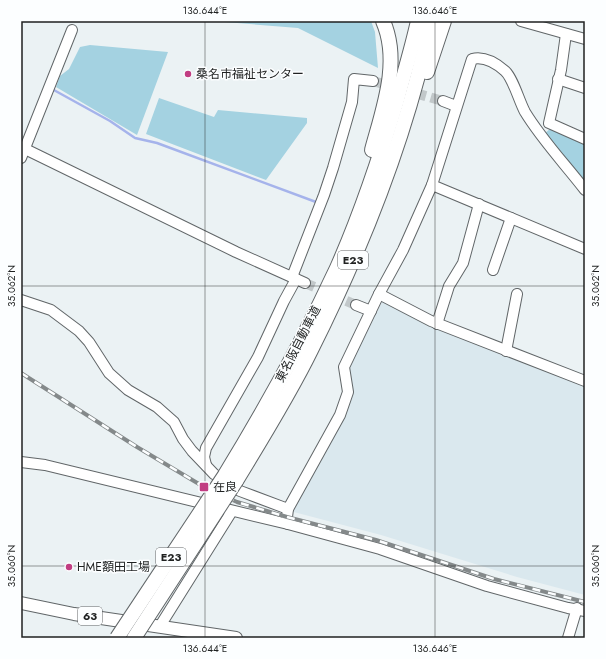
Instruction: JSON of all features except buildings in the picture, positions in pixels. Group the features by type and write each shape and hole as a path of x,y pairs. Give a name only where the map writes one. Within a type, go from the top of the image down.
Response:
{"highway":[{"path":"362,224 369,159 387,92 390,73 391,49 388,34 383,21"},
{"name":"東名阪自動車道","path":"362,224 418,21"},
{"name":"東名阪自動車道","path":"134,638 230,478 256,424 299,345 337,267 362,224 403,125 431,21"},
{"path":"362,224 392,172 444,21"},
{"name":"東名阪自動車道","path":"117,638 230,478"}],"main road":[{"name":"63","path":"21,603 74,614 236,638"}],"street":[{"path":"522,21 585,39"},
{"path":"72,30 22,151 297,280"},
{"path":"539,133 549,123 566,34"},
{"path":"288,524 288,508 340,415 348,392 344,367 379,294 403,250 432,185 472,59 483,58 495,63 506,72 525,111 539,133 585,190"},
{"path":"206,465 204,457 206,448 258,357 284,301 297,280 333,168 352,102 354,74 373,81"},
{"path":"558,79 585,88"},
{"path":"443,101 456,106"},
{"path":"549,123 585,139"},
{"path":"432,185 585,249"},
{"path":"438,324 449,286 463,263 479,204"},
{"path":"493,270 511,218"},
{"path":"379,294 438,324 585,381"},
{"path":"506,351 518,294"},
{"path":"21,300 50,310 79,331 89,342 109,373 128,390 157,407 174,422 183,439 192,451 214,474 240,491 288,508"},
{"path":"356,305 371,311"},
{"path":"21,462 45,465 288,524 380,549 487,586 568,608 581,610 568,638"},
{"path":"160,626 232,511"}],"shaded area":[{"path":"212,21 371,21 375,32 378,68 298,28"},
{"path":"90,45 168,52 137,135 56,87 60,76 69,69 80,47"},
{"path":"159,98 214,117 218,110 307,118 307,123 266,180 146,134"},
{"path":"551,128 585,141 585,184 544,134"},
{"path":"382,302 387,302 585,385 585,595 517,577 381,535 290,511 344,414 349,368"}],"waterway":[{"path":"52,89 110,121 135,138 157,143 316,202"}],"tunnel":[{"path":"373,81 443,101"},
{"path":"305,283 356,305"}],"railway":[{"path":"21,373 137,447 204,487 237,502 287,517 376,540 494,579 585,602"}],"place":[{"name":"桑名市福祉センター","path":"188,74"},
{"name":"在良","path":"204,487"},
{"name":"HME額田工場","path":"69,567"}]}
